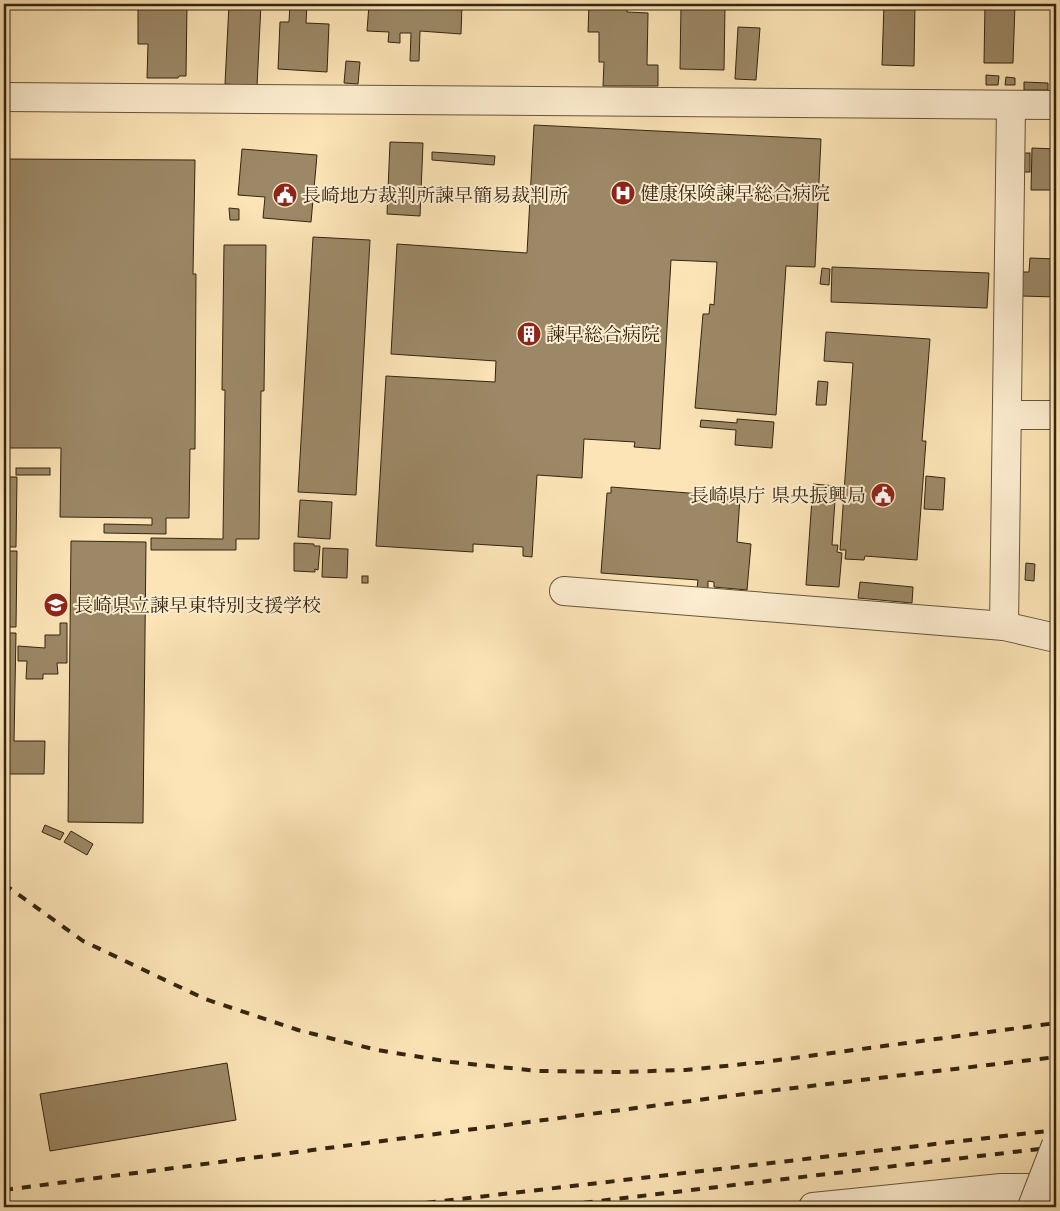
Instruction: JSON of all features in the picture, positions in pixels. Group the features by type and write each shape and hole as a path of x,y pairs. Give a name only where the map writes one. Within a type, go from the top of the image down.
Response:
{"street":[{"path":"4,97 1056,105"},
{"path":"1004,626 1011,105"},
{"path":"1007,415 1056,415"},
{"path":"564,591 1004,626 1056,638"},
{"path":"1032,1207 1056,1145"},
{"path":"813,1207 998,1197 1056,1188"}],"building":[{"path":"138,4 187,4 186,76 179,76 178,78 147,78 148,44 138,44"},
{"path":"229,4 261,4 257,86 225,84"},
{"path":"290,4 307,4 306,23 329,24 327,72 278,69 280,22 289,22"},
{"path":"369,4 462,4 461,34 420,31 419,61 410,61 411,33 400,33 400,43 388,42 389,32 367,31"},
{"path":"589,4 627,4 627,12 648,13 647,65 658,65 658,86 603,86 604,62 599,62 599,32 588,32"},
{"path":"884,4 915,4 914,66 882,65"},
{"path":"985,4 1015,4 1013,63 984,63"},
{"path":"681,5 725,6 724,70 680,69"},
{"path":"738,27 760,28 756,80 735,79"},
{"path":"346,61 360,62 358,84 344,83"},
{"path":"986,75 999,76 998,85 986,85"},
{"path":"1006,77 1015,78 1015,85 1005,85"},
{"path":"1024,82 1048,83 1048,90 1024,90"},
{"name":"諫早総合病院","path":"534,125 821,139 815,267 786,266 776,415 695,408 703,314 709,314 710,304 714,305 717,262 671,260 660,449 634,447 635,442 584,439 582,478 537,475 532,557 523,556 523,547 473,544 473,552 376,546 386,376 495,382 496,361 391,354 397,244 527,253"},
{"path":"390,142 423,143 420,216 387,214"},
{"path":"1032,148 1056,149 1056,190 1031,190"},
{"path":"242,149 317,155 311,222 263,218 265,197 238,195"},
{"path":"432,152 495,156 494,165 432,160"},
{"path":"1020,153 1030,153 1030,172 1020,172"},
{"path":"4,159 195,160 193,274 196,274 195,449 190,449 189,518 166,518 166,534 104,533 104,524 152,525 152,518 60,517 61,448 4,448"},
{"path":"229,208 239,209 239,220 230,220"},
{"path":"313,237 370,240 356,495 298,492"},
{"path":"224,245 266,245 264,391 261,391 259,539 236,539 236,550 151,550 151,538 223,539 225,390 222,390"},
{"path":"1030,258 1056,259 1056,297 1021,296 1022,272 1029,272"},
{"path":"832,267 989,273 987,308 831,302"},
{"path":"822,268 830,269 829,285 820,284"},
{"name":"長崎県庁 県央振興局","path":"826,332 930,339 922,441 926,441 917,560 865,556 864,560 845,559 846,550 840,550 853,363 824,361"},
{"path":"818,381 828,382 826,405 816,405"},
{"path":"737,419 774,422 772,448 735,445 736,430 700,427 701,420 737,423"},
{"path":"16,468 50,468 50,475 16,475"},
{"path":"926,476 945,478 943,510 924,509"},
{"path":"4,477 17,477 16,547 4,547"},
{"path":"813,484 836,486 832,545 838,545 837,552 842,553 839,587 806,585"},
{"path":"611,487 740,497 737,542 751,544 747,590 714,587 714,582 708,581 708,589 697,589 698,580 601,573 607,493 611,493"},
{"path":"300,500 332,502 330,539 298,537"},
{"path":"71,541 146,542 143,823 68,822"},
{"path":"294,543 320,546 318,570 315,569 315,572 294,571"},
{"path":"323,548 348,549 347,578 322,577"},
{"path":"4,551 17,551 16,627 4,627"},
{"path":"1026,563 1035,564 1034,581 1025,580"},
{"path":"362,576 368,576 368,583 362,583"},
{"path":"860,582 913,587 912,603 858,598"},
{"path":"60,623 67,623 67,663 57,663 58,674 43,674 43,679 26,679 27,661 18,661 18,646 45,648 45,635 60,635"},
{"path":"4,633 16,633 14,741 45,741 44,774 4,774"},
{"path":"45,825 64,833 60,840 42,832"},
{"path":"71,831 93,844 87,855 64,842"},
{"path":"227,1063 236,1120 50,1151 40,1094"}],"railway":[{"path":"4,884 83,941 205,999 298,1030 377,1050 451,1062 539,1071 618,1072 686,1070 764,1062 1056,1023"},
{"path":"4,1190 760,1092 1056,1057"},
{"path":"391,1207 1056,1130"},
{"path":"548,1207 1056,1147"}],"place":[{"name":"健康保険諫早総合病院","path":"623,193"},
{"name":"長崎地方裁判所諫早簡易裁判所","path":"285,195"},
{"name":"諫早総合病院","path":"529,334"},
{"name":"長崎県庁 県央振興局","path":"883,495"},
{"name":"長崎県立諫早東特別支援学校","path":"56,605"}]}
